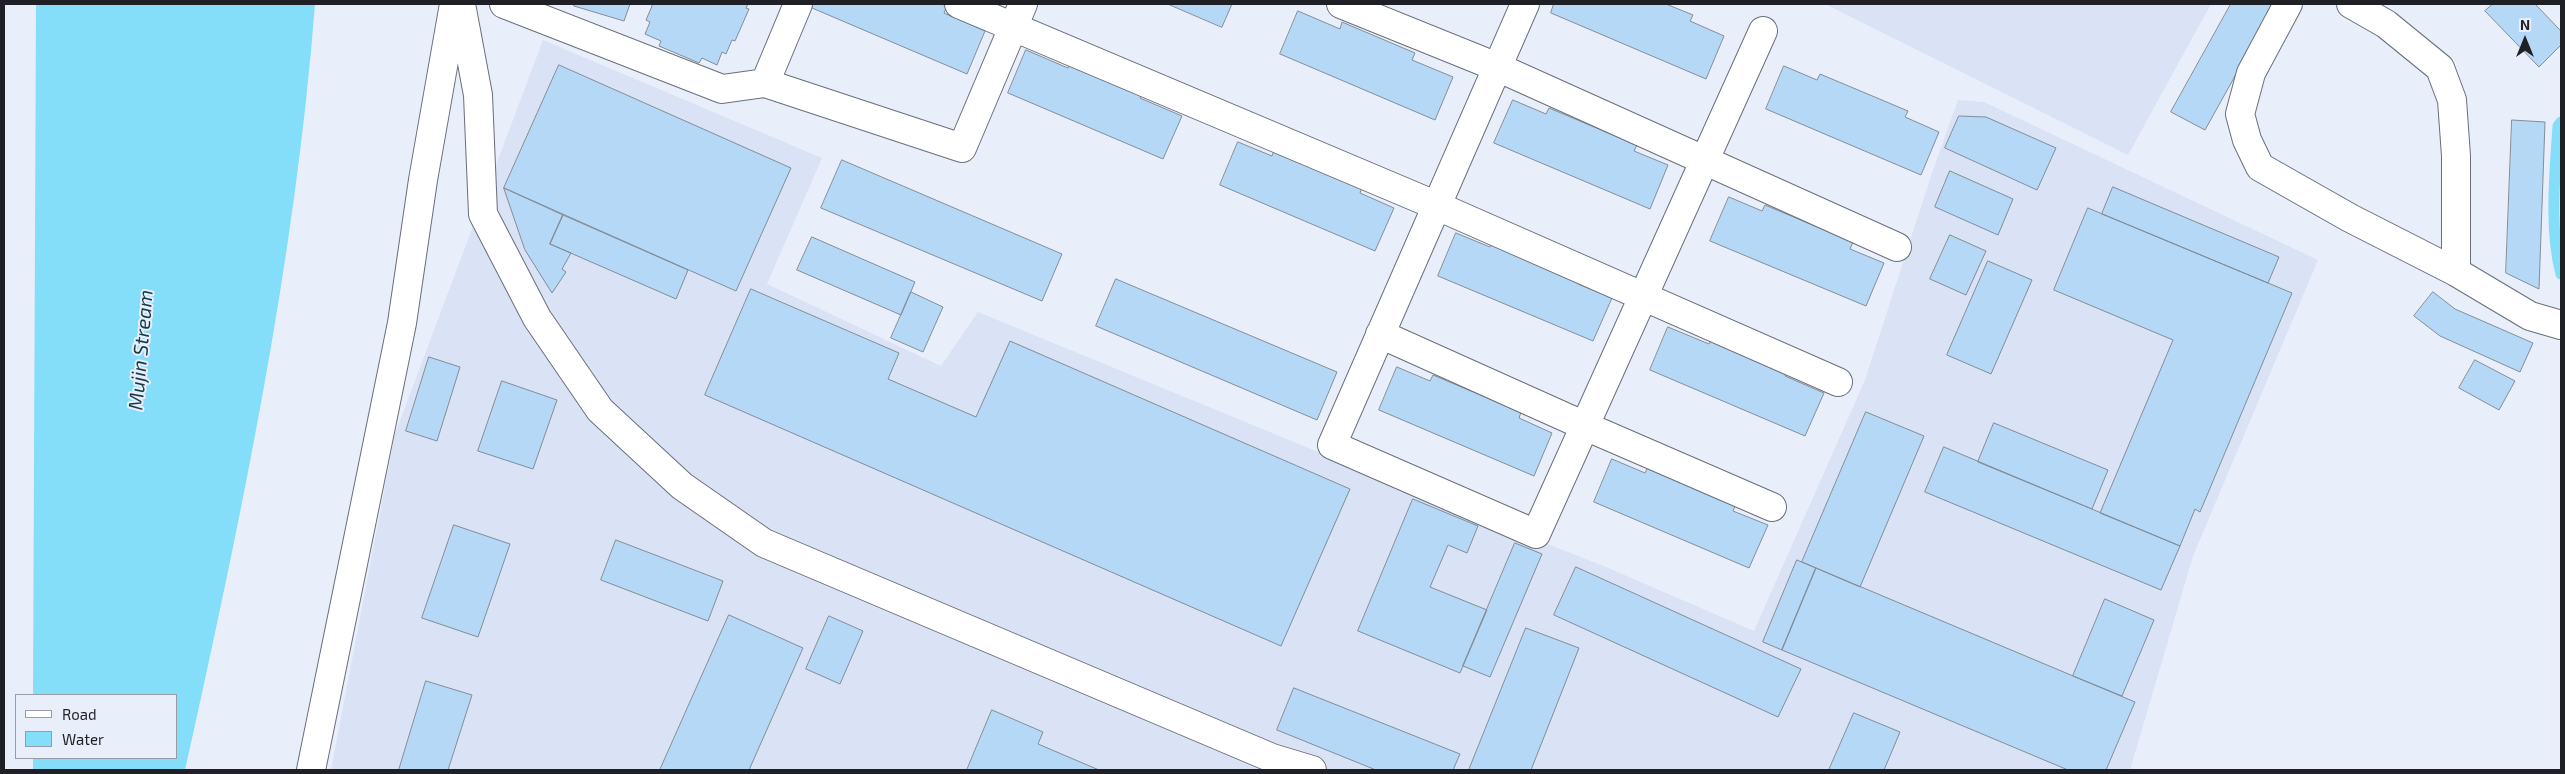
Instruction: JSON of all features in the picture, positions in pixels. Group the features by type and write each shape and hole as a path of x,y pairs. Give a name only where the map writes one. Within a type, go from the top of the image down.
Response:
{"street":[{"path":"311,770 402,323 423,180 454,4"},
{"path":"461,4 478,95 483,214 537,318 600,410 682,486 764,543 1272,758 1312,770"},
{"path":"504,4 722,89 765,83 962,148 1019,15"},
{"path":"765,83 798,4"},
{"path":"959,4 1019,15 1435,205 1838,382"},
{"path":"1341,4 1496,67 1705,159 1897,247"},
{"path":"1525,4 1435,205 1332,445 1536,534 1763,30"},
{"path":"2288,4 2251,73 2240,114 2247,140 2260,166 2350,218 2456,272 2530,316 2561,325"},
{"path":"2351,4 2386,24 2440,68 2452,100 2453,110 2456,156 2456,272"},
{"path":"1380,334 1772,507"}],"shaded area":[{"path":"1825,4 2211,4 2128,155"},
{"path":"543,40 822,158 767,284 941,366 978,312 1401,486 1606,567 1754,631 1865,380 1931,176 1958,100 1984,102 2318,260 2193,556 2130,770 331,770 395,434"}],"water":[{"path":"36,4 315,4 306,101 294,197 264,389 226,580 185,770 33,770 33,759 178,759 178,694 33,694"}],"building":[{"path":"574,4 630,4 624,21 574,6"},
{"path":"651,4 748,4 746,8 749,9 735,41 732,40 726,54 722,52 717,65 702,58 699,63 659,46 661,41 645,34 650,22 646,20 652,6"},
{"path":"813,4 941,4 947,6 944,13 985,31 967,74 812,8"},
{"path":"1168,4 1232,4 1222,27"},
{"path":"1554,4 1666,4 1693,15 1690,21 1724,36 1706,79 1551,13"},
{"path":"2231,4 2275,4 2205,130 2171,112"},
{"path":"2493,4 2535,4 2561,31 2561,45 2539,67 2485,11"},
{"path":"1298,11 1340,29 1342,22 1415,53 1412,60 1453,77 1435,120 1280,54"},
{"path":"1026,50 1068,68 1071,61 1143,91 1140,98 1182,116 1163,159 1008,93"},
{"path":"559,65 791,168 736,291 504,188"},
{"path":"1784,66 1817,80 1820,74 1908,111 1905,117 1939,132 1921,175 1766,109"},
{"path":"1513,100 1546,114 1549,108 1637,145 1634,151 1668,165 1650,209 1494,143"},
{"path":"1959,116 1986,117 2056,148 2037,190 1945,148"},
{"path":"2512,120 2545,122 2539,289 2506,273"},
{"path":"1238,142 1272,156 1274,150 1362,187 1360,193 1394,208 1375,251 1220,185"},
{"path":"842,160 1062,254 1042,301 821,208"},
{"path":"1950,171 2013,199 1998,235 1935,207"},
{"path":"2113,187 2279,257 2268,283 2102,214"},
{"path":"504,188 563,215 550,244 571,253 562,269 566,272 552,293 525,250"},
{"path":"1729,197 1762,211 1765,205 1853,242 1850,249 1884,263 1866,306 1710,241"},
{"path":"2088,208 2292,293 2200,512 2195,509 2180,546 2100,513 2173,340 2054,290"},
{"path":"563,215 688,270 676,299 550,244"},
{"path":"1456,233 1490,247 1492,241 1581,278 1578,284 1612,298 1593,341 1438,276"},
{"path":"1950,235 1986,251 1966,295 1930,279"},
{"path":"812,237 915,282 901,315 797,270"},
{"path":"1988,261 2032,280 1991,374 1947,355"},
{"path":"1116,279 1337,372 1317,420 1096,326"},
{"path":"751,289 899,353 888,379 976,417 1010,341 1350,489 1281,646 705,395"},
{"path":"911,292 943,307 923,352 891,338"},
{"path":"2433,292 2455,309 2533,343 2520,372 2440,336 2414,316"},
{"path":"1668,327 1709,344 1712,338 1787,370 1785,376 1824,393 1805,436 1650,370"},
{"path":"429,357 460,367 437,441 406,431"},
{"path":"2475,360 2515,381 2499,410 2459,388"},
{"path":"1397,367 1430,381 1433,375 1521,412 1519,418 1552,433 1534,476 1379,410"},
{"path":"502,381 557,400 533,469 478,451"},
{"path":"1866,412 1924,436 1860,587 1802,562"},
{"path":"1994,423 2108,470 2092,509 1978,462"},
{"path":"1944,447 2180,546 2161,590 1925,492"},
{"path":"1612,459 1645,473 1648,467 1736,504 1733,511 1768,525 1749,568 1594,502"},
{"path":"1413,499 1478,526 1467,553 1448,545 1430,587 1487,610 1460,673 1358,631"},
{"path":"454,525 510,544 478,637 422,618"},
{"path":"616,540 723,581 708,621 601,580"},
{"path":"1515,543 1542,554 1490,677 1463,666"},
{"path":"1797,560 1816,568 1782,650 1763,642"},
{"path":"1576,567 1801,669 1778,717 1554,615"},
{"path":"1816,568 2135,702 2106,770 2068,770 1782,650"},
{"path":"2105,599 2154,620 2122,696 2073,676"},
{"path":"729,615 803,648 749,770 660,770"},
{"path":"829,616 863,631 840,684 806,669"},
{"path":"1526,628 1579,648 1531,770 1469,770"},
{"path":"426,681 472,695 448,770 399,770"},
{"path":"1294,688 1460,754 1453,770 1376,770 1277,730"},
{"path":"992,710 1043,732 1038,744 1099,770 967,770"},
{"path":"1854,713 1900,732 1884,770 1829,770"}],"waterway":[{"name":"Mujin Stream","path":"2561,122 2558,126 2554,200 2555,238 2561,274"}]}
